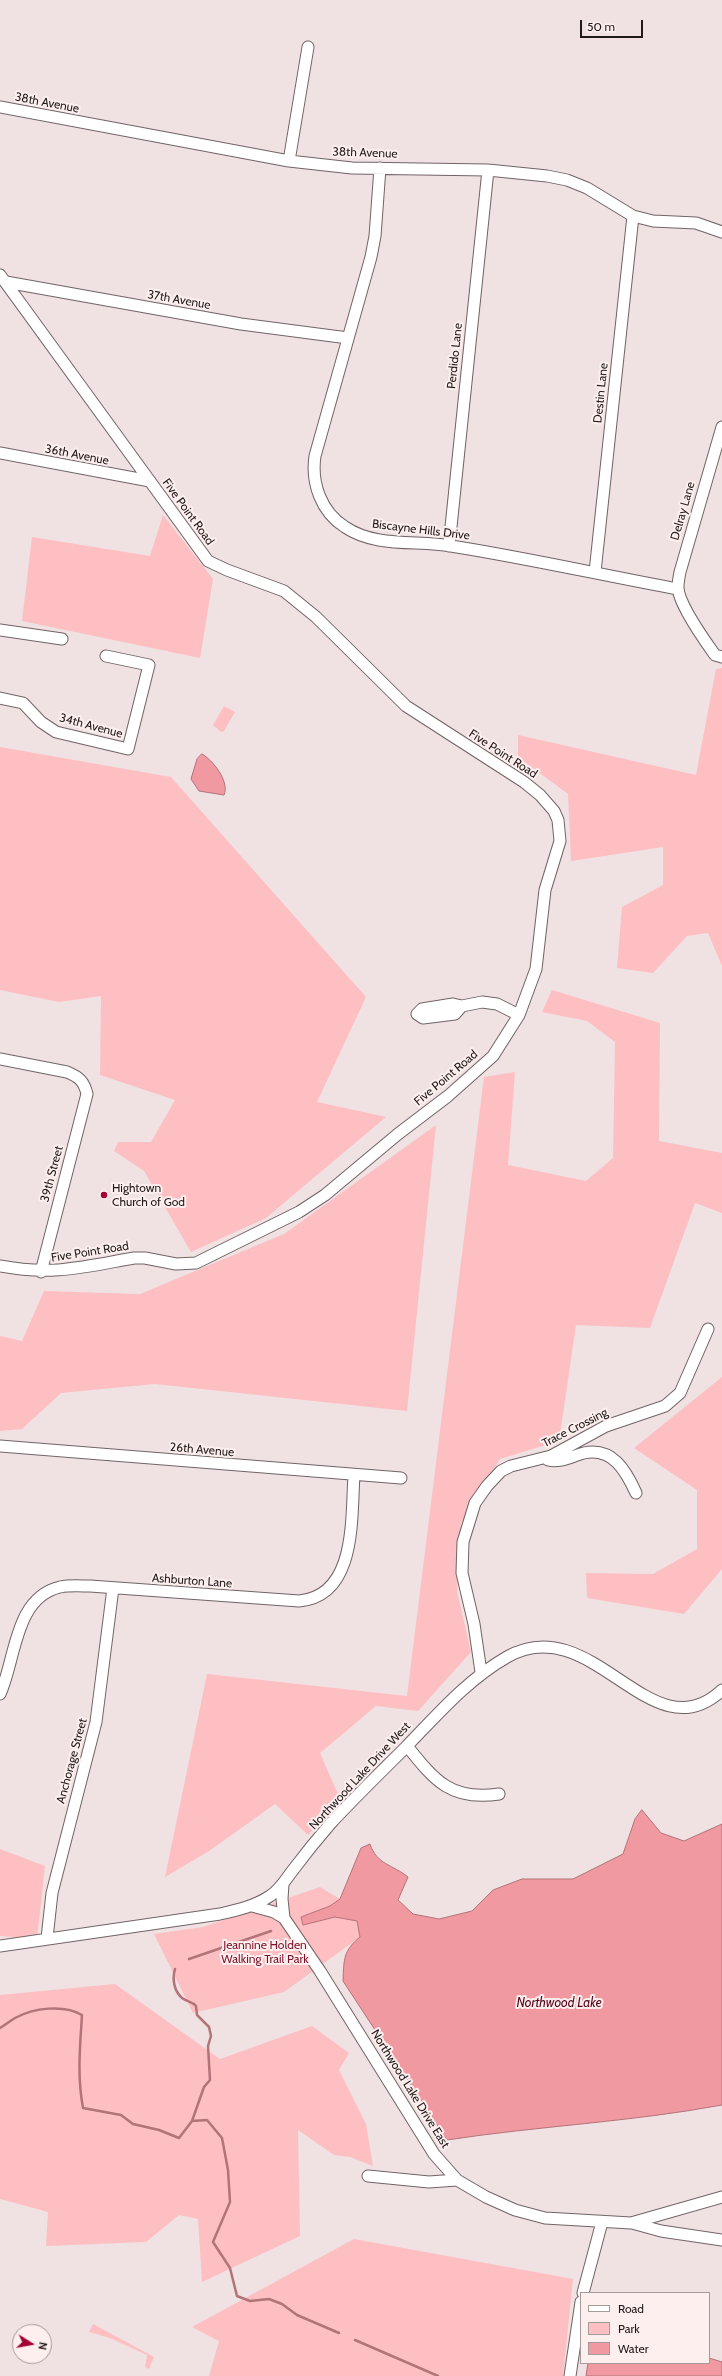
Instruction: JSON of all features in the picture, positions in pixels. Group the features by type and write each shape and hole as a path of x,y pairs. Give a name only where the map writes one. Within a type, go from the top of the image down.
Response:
{"street":[{"path":"289,161 308,47"},
{"name":"38th Avenue","path":"0,107 289,161 352,168 488,170 547,176 567,180 587,188 633,216 653,221 696,223 722,232"},
{"name":"Biscayne Hills Drive","path":"380,168 375,236 371,257 315,456 314,476 319,496 330,514 345,528 364,536 395,542 449,546 595,572 678,589"},
{"name":"Perdido Lane","path":"449,546 488,170"},
{"name":"Destin Lane","path":"595,572 633,216"},
{"name":"37th Avenue","path":"3,278 241,324 348,338"},
{"name":"Five Point Road","path":"0,1266 42,1272 61,1271 134,1258 145,1258 176,1264 196,1263 299,1212 325,1195 398,1134 448,1096 492,1056 519,1015 536,969 545,890 560,841 558,820 554,811 540,795 524,782 406,706 311,612 284,591 227,570 208,561 3,278"},
{"name":"Delray Lane","path":"678,589 680,572 722,427"},
{"name":"36th Avenue","path":"0,453 150,481"},
{"path":"678,589 688,613 701,635 715,655 722,657"},
{"path":"0,630 62,639"},
{"name":"34th Avenue","path":"0,698 23,703 41,722 56,732 128,749 149,665 106,656"},
{"path":"414,1015 422,1009 440,1011 453,1004 462,1006 482,1002 497,1004 519,1015"},
{"name":"39th Street","path":"0,1059 67,1072 77,1076 84,1084 87,1094 86,1104 49,1237 42,1272"},
{"name":"Trace Crossing","path":"481,1672 473,1619 465,1594 462,1574 463,1542 475,1503 487,1486 501,1471 511,1466 541,1459 561,1452 606,1426 665,1406 680,1393 708,1329"},
{"name":"26th Avenue","path":"0,1446 401,1478"},
{"path":"541,1459 562,1460 586,1453 598,1453 612,1457 623,1466 636,1493"},
{"name":"Ashburton Lane","path":"0,1694 21,1626 34,1603 51,1590 60,1587 113,1588 309,1600 328,1590 335,1583 347,1555 354,1475"},
{"name":"Anchorage Street","path":"47,1938 52,1893 96,1722 113,1588"},
{"name":"Northwood Lake Drive West","path":"0,1946 47,1938 127,1929 220,1914 252,1906 272,1896 331,1824 481,1672 518,1652 548,1648 569,1650 588,1658 649,1699 669,1706 690,1706 709,1699 722,1690"},
{"path":"407,1746 436,1778 460,1794 480,1797 499,1794"},
{"path":"283,1884 282,1899 284,1918"},
{"name":"Northwood Lake Drive East","path":"272,1896 284,1918 291,1926 340,2002 434,2154 457,2180 505,2206 535,2216 602,2222 631,2222 722,2197"},
{"name":"Northwood Lake Drive East","path":"252,1906 274,1912 284,1918"},
{"path":"368,2176 429,2182 457,2180"},
{"path":"583,2292 602,2222"},
{"path":"631,2222 661,2231 722,2240"},
{"path":"570,2376 580,2309"}],"green space":[{"path":"163,515 213,579 200,658 22,621 32,537 150,556"},
{"path":"722,668 722,966 708,933 687,936 653,973 617,968 622,907 663,885 663,847 571,861 568,794 518,757 518,735 696,775 716,669"},
{"path":"224,706 235,712 224,731 221,732 213,725"},
{"path":"0,747 171,777 366,997 317,1102 386,1117 266,1218 191,1252 144,1171 114,1151 118,1142 151,1142 175,1100 100,1075 101,996 59,1002 0,990"},
{"path":"552,990 660,1023 659,1141 722,1153 722,1213 695,1203 650,1328 576,1325 559,1441 500,1459 461,1523 457,1591 471,1652 418,1711 376,1706 320,1753 341,1801 308,1835 275,1804 209,1851 165,1877 207,1674 407,1696 484,1077 515,1072 508,1165 586,1181 613,1158 615,1042 587,1021 542,1012"},
{"path":"436,1125 407,1411 155,1384 61,1393 22,1429 0,1431 0,1336 22,1341 44,1291 140,1294 284,1234"},
{"path":"722,1377 722,1569 684,1614 587,1598 586,1573 653,1574 697,1549 697,1490 634,1448"},
{"path":"0,1849 45,1866 37,1939 0,1936"},
{"name":"Jeannine Holden Walking Trail Park","path":"320,1887 340,1899 330,1906 301,1917 303,1925 335,1917 357,1921 360,1937 284,1992 193,2013 154,1934 203,1927"},
{"path":"115,1984 220,2059 312,2026 349,2053 339,2070 366,2124 373,2166 350,2157 334,2155 298,2130 300,2236 202,2282 198,2219 179,2215 146,2242 46,2246 48,2212 0,2199 0,1995"},
{"path":"354,2239 573,2279 563,2376 209,2376 219,2341 192,2327"},
{"path":"93,2324 154,2357 149,2369 145,2367 147,2355 110,2338 89,2332"}],"water":[{"path":"202,754 211,761 223,778 225,784 224,795 199,791 191,779 197,759"},
{"name":"Northwood Lake","path":"642,1810 661,1833 684,1841 722,1824 722,2105 653,2116 447,2140 343,1981 344,1961 347,1951 360,1937 357,1921 335,1917 303,1925 301,1917 330,1906 340,1899 361,1848 370,1844 373,1851 381,1860 408,1877 398,1900 413,1914 439,1919 472,1911 493,1890 522,1879 573,1879 623,1854 635,1819"},
{"path":"710,2358 722,2362 722,2376 586,2376 588,2364 710,2364"}],"waterway":[{"path":"189,1959 271,1931"},
{"path":"0,2028 15,2018 39,2010 58,2008 66,2009 82,2015 80,2073 83,2108 121,2115 133,2124 159,2130 179,2138 192,2121 204,2087 210,2080 208,2046 211,2036 209,2027 197,2015 196,2006 182,1998 177,1992 174,1981 175,1969"},
{"path":"192,2121 207,2120 222,2138 228,2170 230,2202 213,2242 230,2268 237,2296 250,2301 269,2299 282,2304 297,2315 339,2333"},
{"path":"355,2340 438,2376"}],"place":[{"name":"Hightown Church of God","path":"104,1195"}]}
